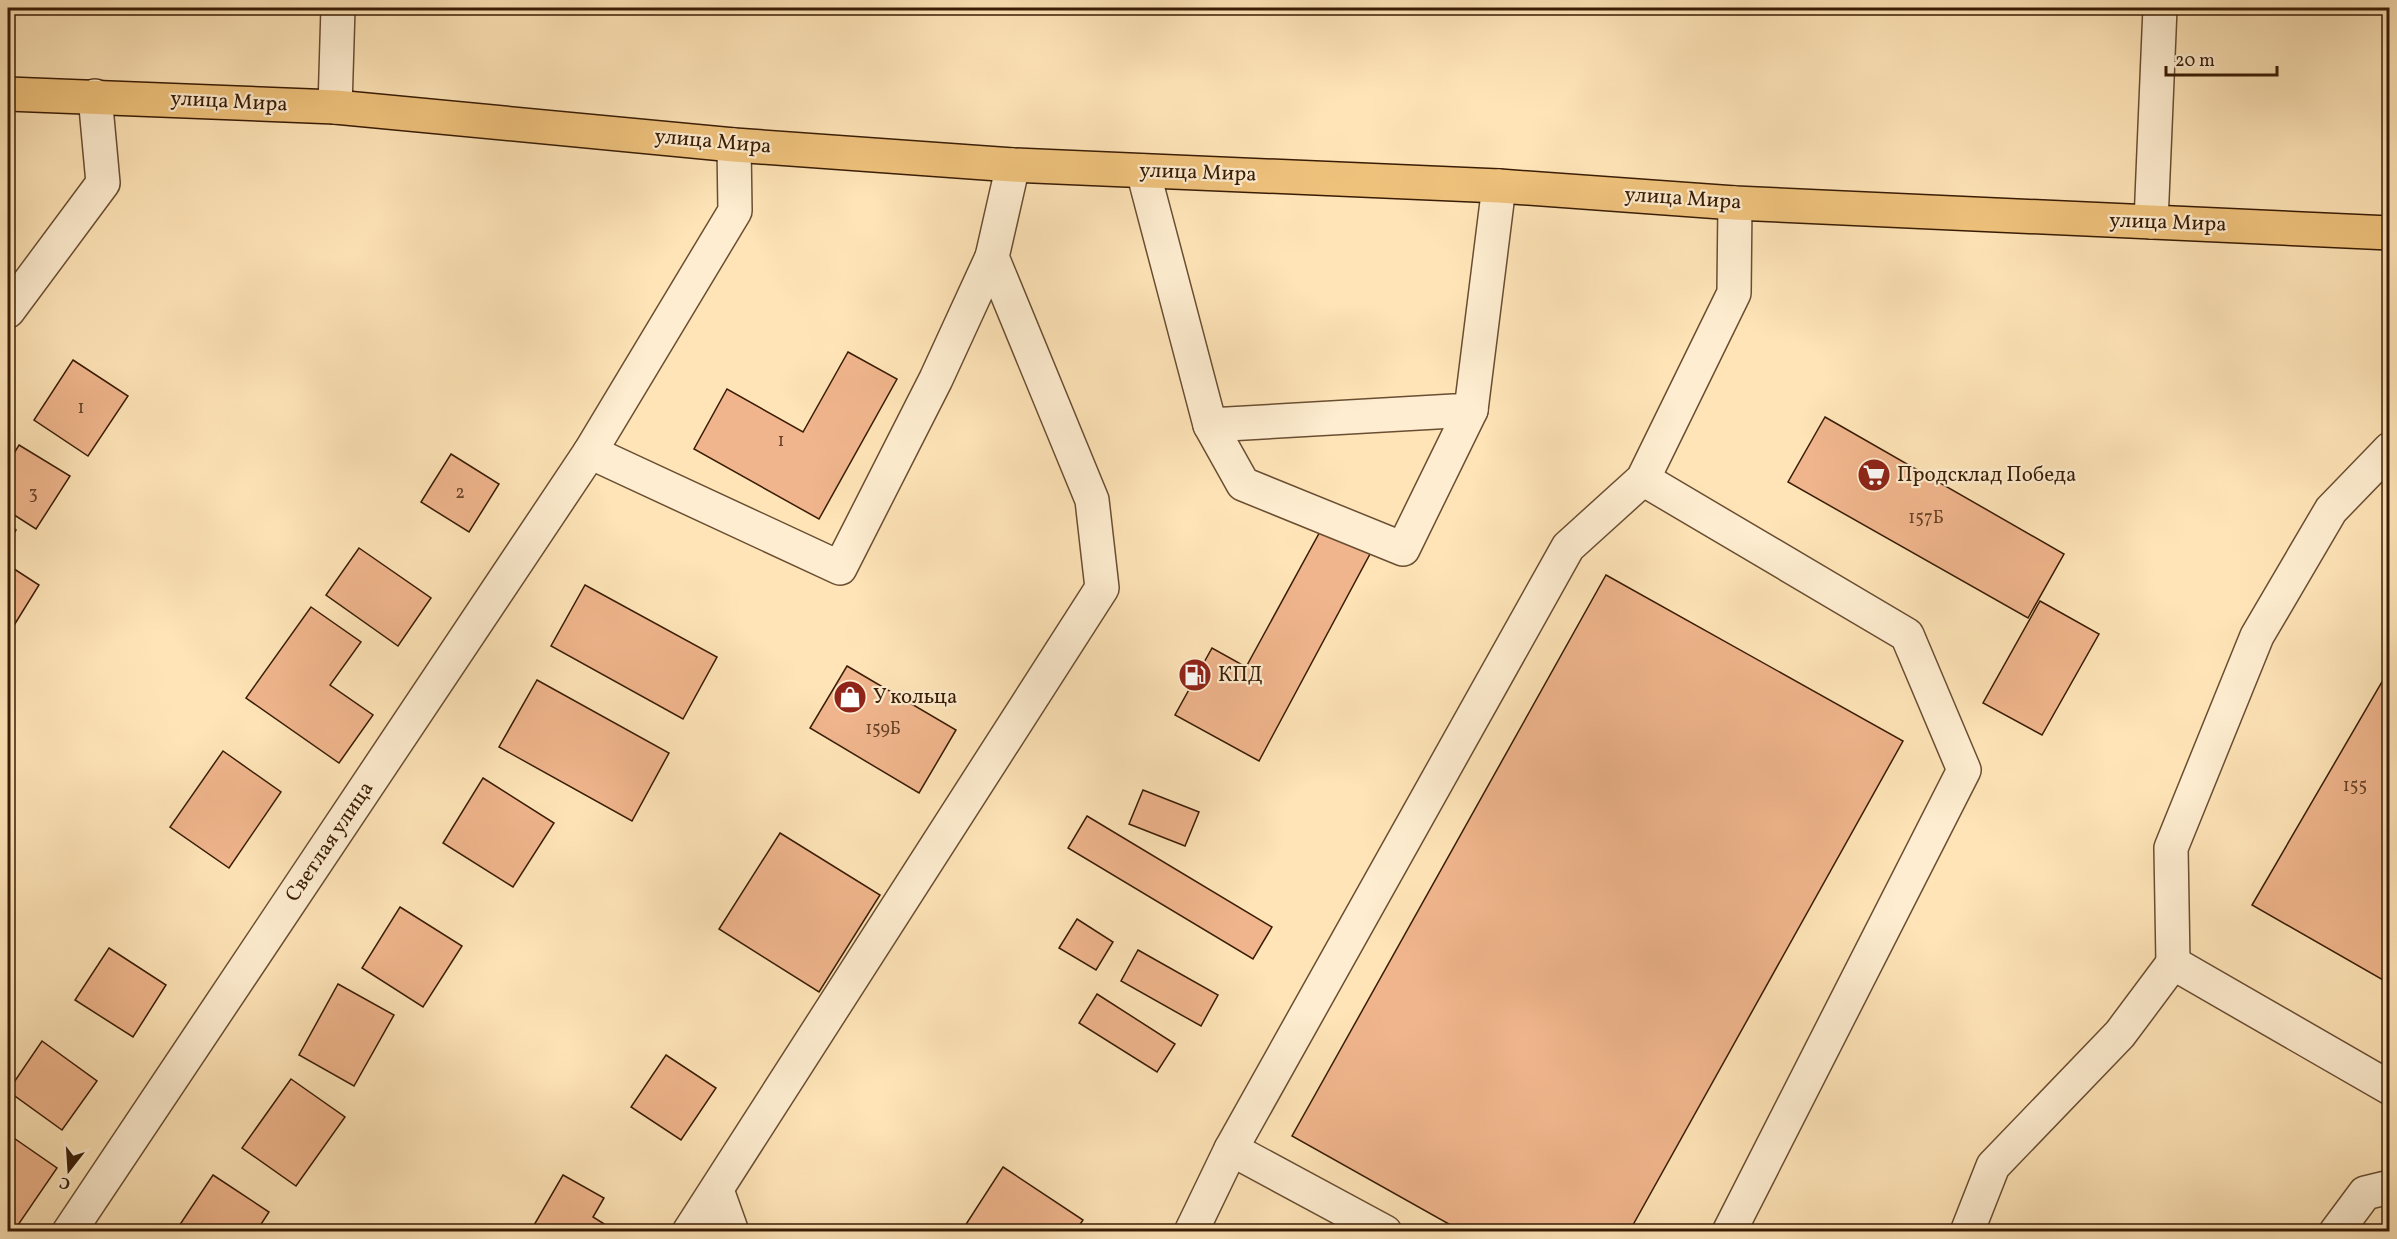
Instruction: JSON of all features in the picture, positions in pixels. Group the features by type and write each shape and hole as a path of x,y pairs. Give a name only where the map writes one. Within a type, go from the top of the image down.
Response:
{"main road":[{"name":"улица Мира","path":"8,94 334,107 734,145 1013,165 1499,186 1735,203 2390,232"}],"street":[{"path":"334,107 338,8"},
{"path":"2151,222 2160,8"},
{"path":"14,301 103,183 95,96"},
{"name":"Светлая улица","path":"69,1232 590,452 735,211 734,145"},
{"path":"590,452 840,568 936,379 992,257 1013,165"},
{"path":"1143,171 1210,425 1243,484 1403,549 1471,410 1499,186"},
{"path":"1191,1232 1231,1149 1568,547 1643,479 1734,293 1735,203"},
{"path":"689,1232 1102,588 1092,500 992,257"},
{"path":"1210,425 1471,410"},
{"path":"1967,1232 1993,1166 2120,1034 2173,963 2171,848 2257,636 2331,510 2390,449"},
{"path":"1643,479 1907,635 1964,770 1729,1232"},
{"path":"2173,963 2390,1088"},
{"path":"1231,1149 1385,1232"},
{"path":"2336,1232 2365,1193 2390,1187"},
{"path":"717,1190 732,1232"}],"building":[{"path":"848,352 897,379 819,519 694,449 727,389 803,432"},
{"path":"73,360 128,396 88,456 34,420"},
{"path":"1825,417 2064,554 2028,618 1788,482"},
{"path":"19,445 70,476 36,529 8,511 8,463"},
{"path":"451,454 499,484 469,532 421,502"},
{"path":"8,525 16,530 8,544"},
{"path":"1322,528 1370,554 1259,761 1175,715 1212,648 1246,667"},
{"path":"359,548 431,598 398,646 326,595"},
{"path":"8,565 39,585 8,635"},
{"path":"1606,575 1903,741 1629,1232 1463,1232 1292,1136"},
{"path":"585,585 717,657 683,719 551,646"},
{"path":"2040,601 2099,634 2042,735 1983,703"},
{"path":"311,607 361,642 330,685 373,715 339,763 246,698"},
{"path":"847,666 956,730 919,793 810,728"},
{"path":"2390,668 2390,984 2252,905"},
{"path":"537,680 669,753 632,821 499,747"},
{"path":"223,751 281,792 229,868 170,827"},
{"path":"483,778 554,823 513,887 443,843"},
{"path":"1143,790 1199,812 1185,846 1129,824"},
{"path":"1087,816 1272,927 1253,959 1068,848"},
{"path":"780,833 880,895 819,992 719,929"},
{"path":"400,907 462,946 423,1007 362,968"},
{"path":"1077,919 1113,942 1096,970 1059,948"},
{"path":"109,948 166,985 133,1037 75,1000"},
{"path":"1138,950 1218,995 1201,1026 1121,981"},
{"path":"338,984 394,1015 354,1086 299,1055"},
{"path":"1097,994 1175,1044 1157,1072 1079,1023"},
{"path":"42,1041 97,1081 62,1130 8,1091"},
{"path":"666,1055 716,1088 681,1140 631,1107"},
{"path":"291,1079 345,1117 296,1186 242,1148"},
{"path":"8,1134 57,1168 16,1228 8,1222"},
{"path":"1003,1167 1083,1220 1075,1232 961,1232"},
{"path":"213,1175 269,1212 256,1232 175,1232"},
{"path":"563,1175 604,1198 593,1217 617,1232 530,1232"}],"place":[{"name":"Продсклад Победа","path":"1874,475"},
{"name":"КПД","path":"1195,675"},
{"name":"У кольца","path":"850,697"}]}
